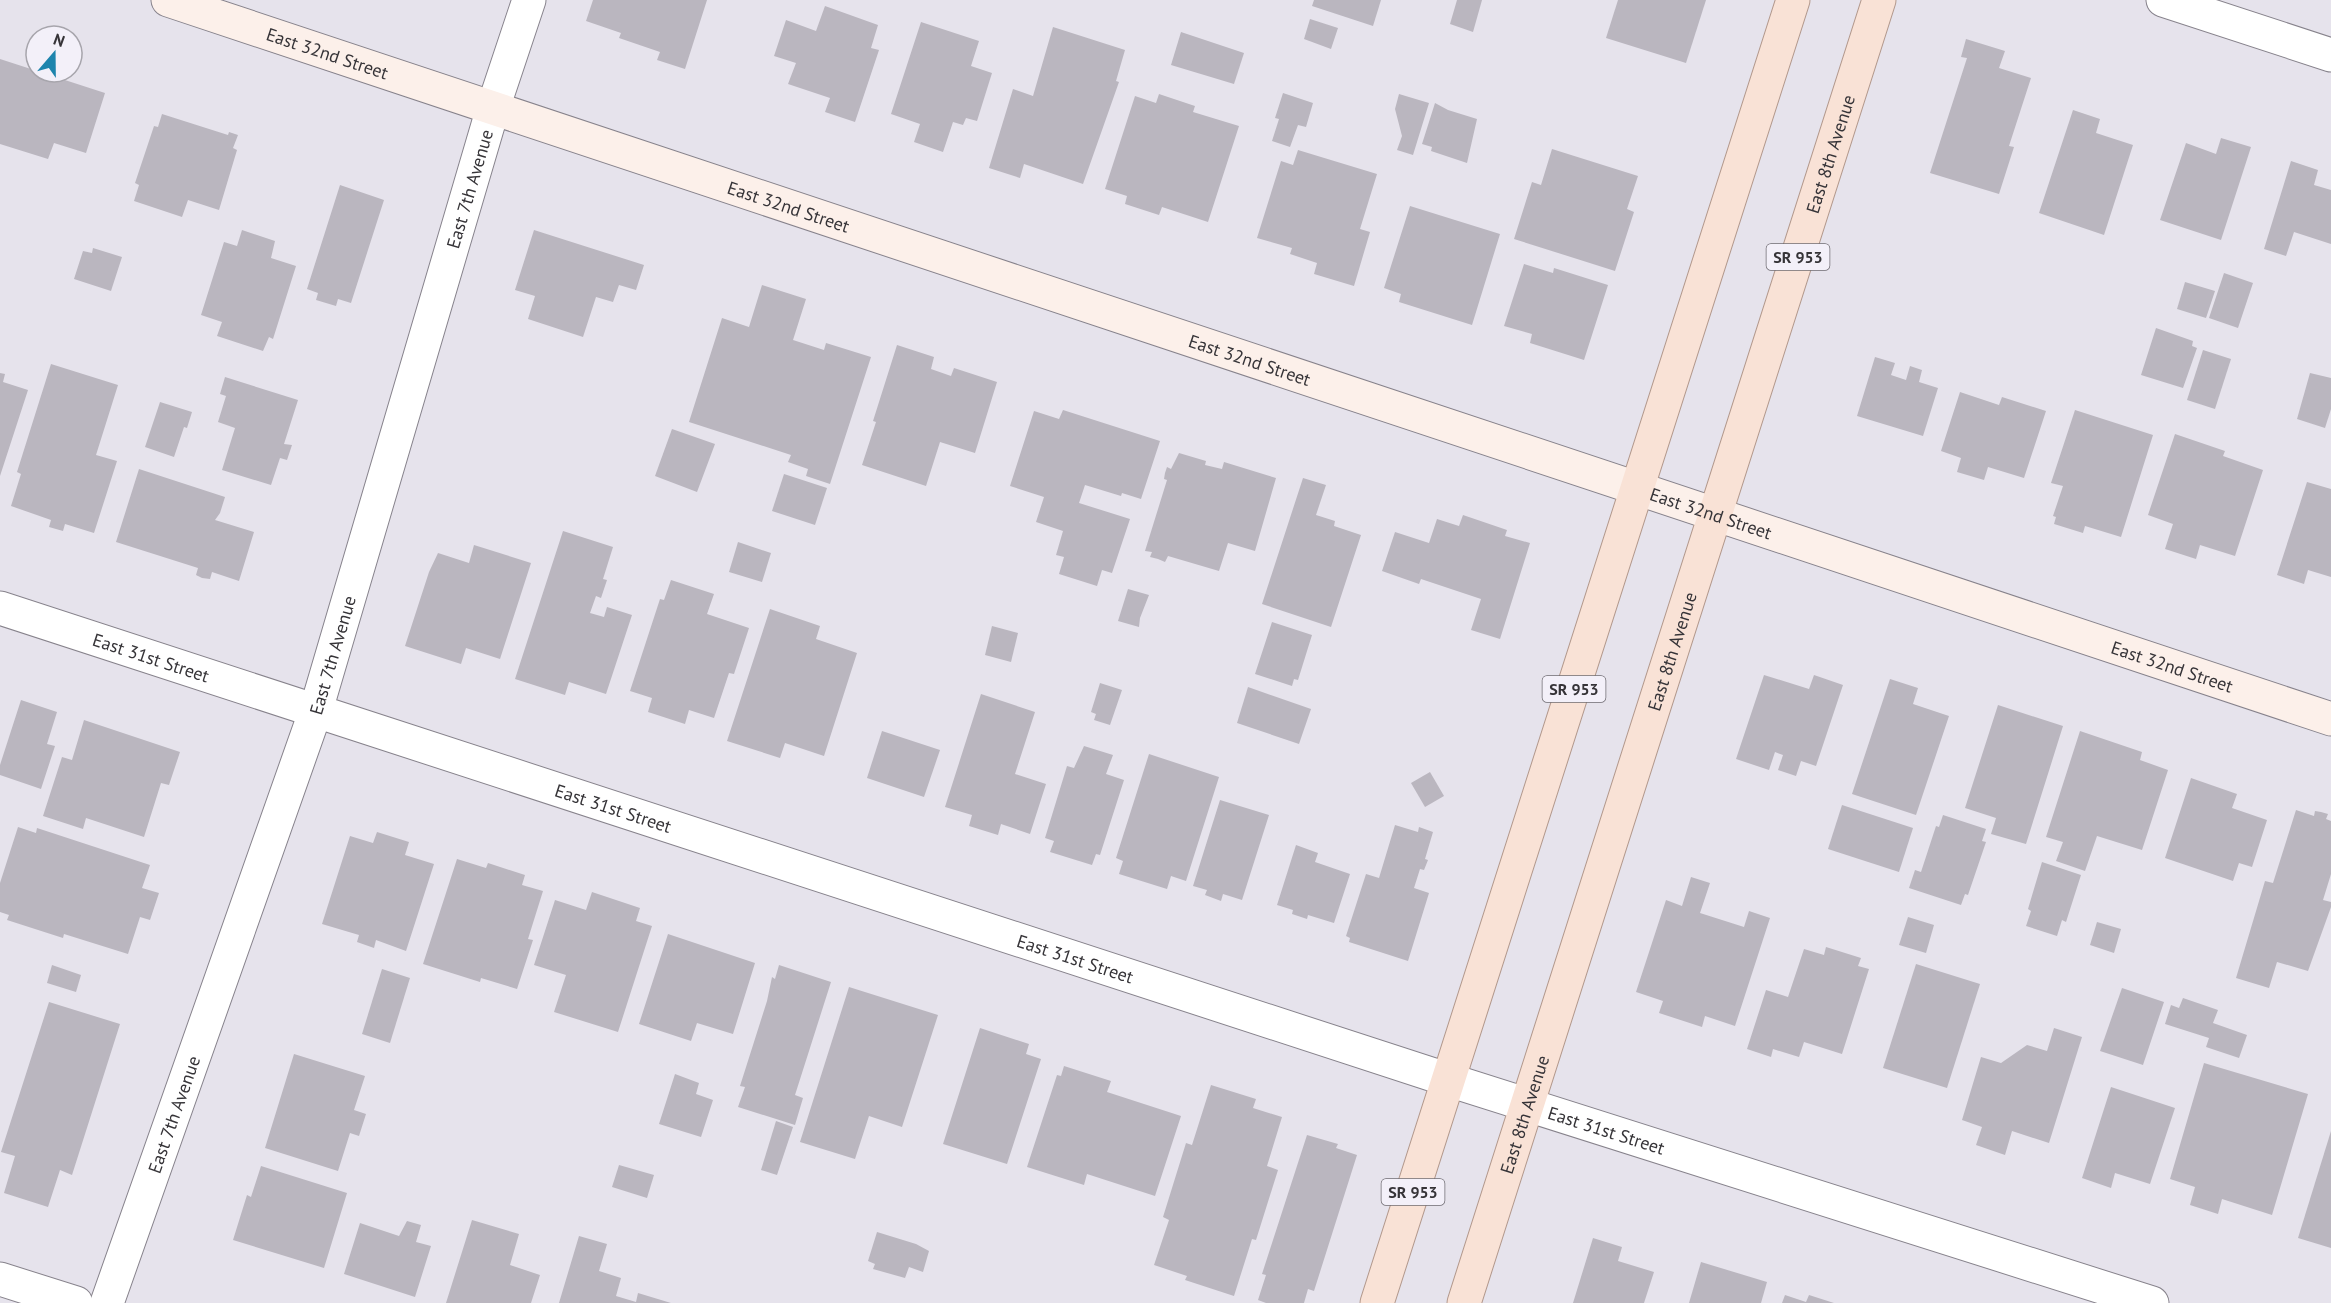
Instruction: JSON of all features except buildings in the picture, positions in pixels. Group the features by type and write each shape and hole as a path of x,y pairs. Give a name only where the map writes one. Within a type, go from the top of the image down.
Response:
{"main road":[{"name":"SR 953","path":"1377,1303 1792,0"},
{"name":"East 8th Avenue","path":"1464,1303 1879,0"}],"street":[{"name":"East 32nd Street","path":"168,0 2331,719"},
{"name":"East 7th Avenue","path":"107,1303 316,710 493,108 529,0"},
{"path":"2163,0 2331,55"},
{"name":"East 31st Street","path":"0,608 1449,1080 2152,1303"},
{"path":"0,1279 76,1303"}]}
